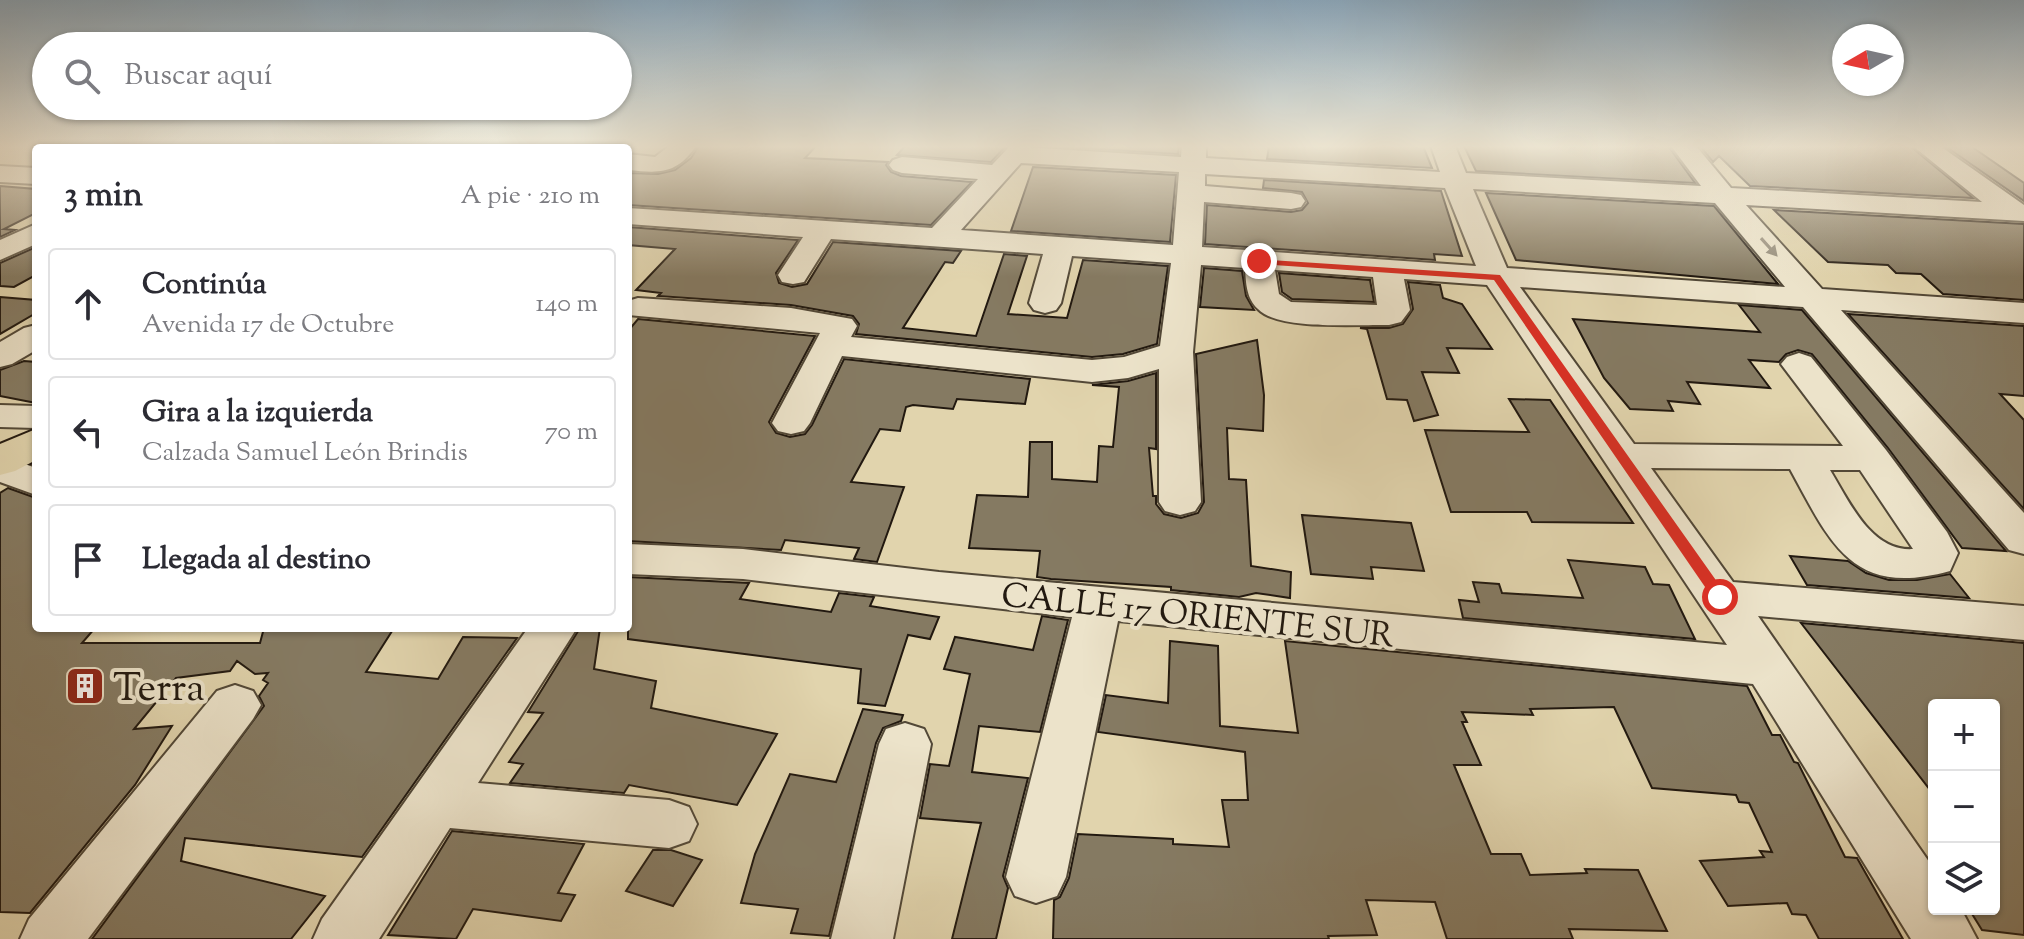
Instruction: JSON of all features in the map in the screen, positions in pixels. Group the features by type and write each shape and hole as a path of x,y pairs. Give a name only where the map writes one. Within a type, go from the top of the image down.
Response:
{"main road":[{"path":"0,440 32,421"},
{"path":"0,465 32,445"}],"street":[{"path":"938,239 983,190"},
{"path":"1180,502 1176,352 1193,190"},
{"path":"1459,190 1480,245 1497,277 1768,667 1946,939"},
{"path":"1624,190 2020,215"},
{"path":"1718,190 2024,540"},
{"path":"1985,190 2020,215"},
{"path":"1193,193 1291,201"},
{"path":"632,216 2024,313"},
{"path":"793,275 822,230"},
{"path":"0,251 32,235"},
{"path":"1045,303 1059,248"},
{"path":"1259,261 1265,301 1271,308 1287,312 1389,315 1394,310 1387,270"},
{"path":"638,308 791,318 840,326 791,423"},
{"path":"11,354 32,338"},
{"path":"832,345 1092,371 1128,367 1176,352"},
{"path":"1799,364 1932,542 1936,553 1934,561 1910,565 1884,563 1865,553 1803,457"},
{"path":"0,416 32,419"},
{"path":"1621,456 1872,458"},
{"path":"0,465 32,481"},
{"name":"CALLE 17 ORIENTE SUR","path":"632,559 743,564 1098,604 1768,667"},
{"path":"1720,597 2024,623"},
{"path":"1036,877 1098,604"},
{"path":"344,939 550,632"},
{"path":"51,939 235,705"},
{"path":"862,939 905,744"},
{"path":"437,803 669,824"}],"building":[{"path":"0,190 32,190 32,215 4,229 15,230 0,237"},
{"path":"632,190 965,190 931,225 632,205"},
{"path":"1025,190 1175,190 1170,242 1011,231"},
{"path":"1281,190 1441,191 1462,256 1434,254 1435,260 1205,244 1207,205 1291,212 1302,210 1308,203 1302,192"},
{"path":"1821,190 1963,190 1973,198"},
{"path":"2008,190 2024,190 2024,201"},
{"path":"1486,193 1714,206 1778,284 1516,260"},
{"path":"1774,210 2024,224 2024,300 1943,294 1921,274 1896,273 1888,265 1828,262"},
{"path":"632,227 798,240 776,273 779,283 792,287 807,284 833,242 961,251 953,263 945,262 903,328 976,336 1004,254 1027,256 1008,314 1067,318 1083,260 1168,266 1157,344 1123,354 1092,357 856,334 859,324 853,316 791,305 658,296 661,293 636,290 675,249 632,245"},
{"path":"32,249 32,277 14,287 0,286 0,263"},
{"path":"1204,268 1242,271 1246,296 1254,310 1200,307"},
{"path":"1279,273 1370,280 1374,302 1292,299 1282,292"},
{"path":"1408,282 1440,285 1443,298 1462,304 1492,349 1447,348 1459,373 1422,372 1438,415 1414,421 1407,400 1387,399 1367,329 1360,328 1389,328 1403,324 1413,309"},
{"path":"0,297 32,300 32,315 0,334"},
{"path":"1739,305 1802,310 2006,551 1962,548 1888,448 1812,354 1798,350 1786,354 1779,362 1749,360 1770,388 1687,382 1700,404 1668,401 1673,411 1630,409 1604,378 1573,319 1760,332"},
{"path":"1848,314 2024,326 2024,396 2000,394 2024,420 2024,509"},
{"path":"638,319 815,336 769,422 776,433 790,437 805,434 812,425 844,359 1030,379 1025,404 957,399 953,409 913,405 906,407 900,431 880,429 851,482 904,487 877,562 854,559 859,548 785,540 781,550 632,541 632,326"},
{"path":"1257,340 1264,395 1263,431 1227,428 1229,479 1246,480 1251,566 1291,572 1290,598 1256,593 1239,597 1171,590 1171,587 1037,577 1040,551 969,548 977,495 1028,497 1030,442 1052,442 1052,479 1097,482 1099,446 1113,447 1119,387 1092,385 1128,381 1156,373 1156,449 1149,448 1153,496 1156,496 1156,504 1164,514 1181,518 1198,513 1204,502 1196,354"},
{"path":"24,361 32,362 32,402 0,396 0,370"},
{"path":"1509,399 1550,400 1633,523 1532,522 1527,512 1451,512 1425,430 1529,432"},
{"path":"8,488 32,497 32,632 92,632 82,643 260,643 263,632 391,632 366,672 438,679 463,637 517,638 362,857 185,838 181,861 325,896 291,939 92,939 264,706 259,696 268,683 263,680 268,673 255,674 237,661 230,671 176,678 134,729 172,726 135,785 30,913 0,912 0,493"},
{"path":"1302,515 1411,523 1424,571 1371,567 1373,579 1311,574"},
{"path":"1790,556 1848,561 1866,573 1889,580 1917,580 1950,574 1969,598 1807,585"},
{"path":"1568,560 1645,567 1653,584 1669,585 1695,639 1463,618 1459,600 1479,602 1473,582 1499,584 1502,593 1583,598"},
{"path":"632,577 749,583 740,599 831,612 839,593 874,597 870,606 939,617 930,639 908,635 885,706 858,703 861,669 628,639 628,632 632,632"},
{"path":"1042,616 1068,620 1040,732 979,726 972,772 1028,778 1003,876 1008,888 996,939 952,939 981,823 920,818 930,764 949,766 970,674 944,669 955,637 1033,650"},
{"path":"1801,623 2024,643 2024,935 1982,930 1973,915 2000,915 2000,699 1928,699 1928,787"},
{"path":"578,632 599,632 594,669 656,681 651,708 777,734 737,805 629,785 624,793 510,783 523,764 509,762 543,713 528,712"},
{"path":"1170,641 1218,646 1220,726 1298,733 1285,641 1747,686 1772,735 1780,735 1794,762 1798,763 1845,857 1857,858 1903,939 1819,939 1806,915 1792,914 1787,903 1728,906 1700,861 1764,857 1760,851 1772,852 1749,803 1739,802 1736,795 1652,788 1614,707 1530,709 1533,715 1462,712 1467,722 1462,722 1481,765 1454,765 1491,854 1521,854 1530,875 1587,873 1585,869 1638,870 1667,931 1569,929 1573,939 1447,939 1435,902 1366,900 1377,935 1328,936 1329,939 1053,939 1054,900 1060,897 1069,878 1078,834 1173,839 1173,844 1229,847 1222,800 1248,800 1245,752 1098,732 1106,695 1168,703"},
{"path":"863,709 903,715 901,721 883,728 876,743 829,936 791,933 798,909 741,903 755,854 790,774 836,782"},
{"path":"452,831 584,844 558,893 575,895 561,921 473,909 456,939 388,935"},
{"path":"653,850 671,850 702,860 673,906 626,891"}],"place":[{"name":"Terra","path":"85,686"}],"route":[{"path":"1259,261 1497,277 1720,597"}]}
